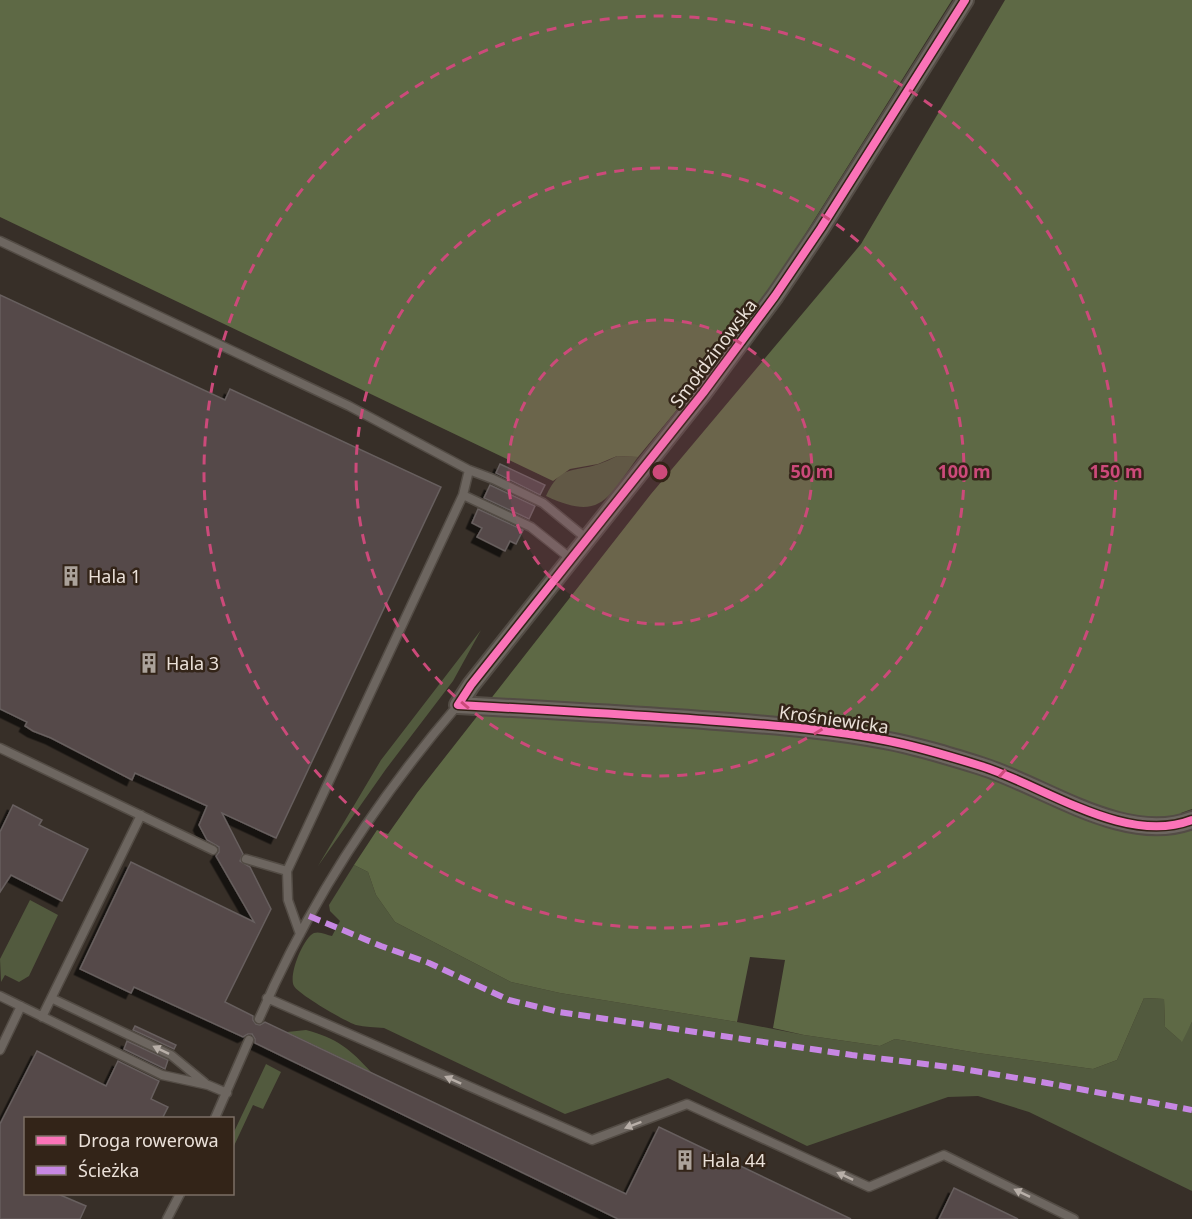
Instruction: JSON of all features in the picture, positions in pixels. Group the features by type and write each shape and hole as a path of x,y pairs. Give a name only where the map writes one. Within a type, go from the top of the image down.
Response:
{"street":[{"name":"Smołdzinowska","path":"458,705 570,558 703,393 775,296 822,228 965,0"},
{"name":"Krośniewicka","path":"458,705 697,720 835,732 914,746 985,767 1075,806 1115,820 1147,825 1167,825 1192,820"}],"lane":[{"path":"0,241 349,406 469,470 543,503 586,538"},
{"path":"300,934 288,900 287,871 463,495 469,470"},
{"path":"463,495 531,527 570,558"},
{"path":"259,1019 267,998 300,934 337,870 415,756 458,705"},
{"path":"0,748 213,850"},
{"path":"42,1017 53,999 141,815"},
{"path":"246,859 287,871"},
{"path":"0,996 162,1075 208,1085 227,1093"},
{"path":"267,998 591,1140 687,1104 869,1187 944,1155 1074,1219"},
{"path":"53,999 171,1055 208,1085"},
{"path":"0,1050 21,1006"},
{"path":"216,1117 249,1040"},
{"path":"167,1219 179,1195"}],"green space":[{"path":"0,0 952,0 784,268 699,383 638,457 617,456 598,464 570,469 553,481 0,217"},
{"path":"1005,0 1192,0 1192,809 1181,813 1177,834 1192,830 1192,1022 1182,1042 1165,1027 1164,999 1144,998 1117,1060 1093,1069 895,1039 880,1046 804,1035 773,1028 785,960 750,957 737,1022 560,993 511,982 395,922 376,895 368,872 354,865 377,830 388,834 417,793 651,494 861,244"},
{"path":"617,456 638,457 610,495 601,502 579,507 564,504 546,496 551,486 562,474 599,464"},
{"path":"481,630 453,681 386,769 318,866 381,760"},
{"path":"354,865 368,872 376,895 395,922 511,982 560,993 804,1035 880,1046 895,1039 1093,1069 1117,1060 1144,998 1164,999 1165,1027 1181,1041 1192,1022 1192,1191 1029,1112 978,1096 948,1097 807,1146 668,1078 565,1114 384,1028 351,1023 297,990 294,986 293,974 301,949 314,933 332,936 340,921 330,911 329,905"},
{"path":"30,900 58,915 29,976 19,982 5,975 1,982 0,959"},
{"path":"306,1030 342,1045 371,1072 287,1032"},
{"path":"266,1064 281,1072 263,1109 253,1105 234,1146 234,1132"}],"building":[{"path":"0,295 225,400 230,389 441,487 276,838 222,813 243,854 240,861 250,867 271,909 225,1002 253,1016 256,1024 260,1025 265,1022 626,1194 659,1127 851,1219 618,1219 255,1043 252,1034 243,1037 134,987 131,993 80,969 131,862 254,922 216,856 219,847 207,840 199,825 207,806 135,773 132,780 33,731 25,726 27,722 0,709"},
{"path":"500,464 545,485 540,495 496,473"},
{"path":"490,485 535,506 529,519 484,498"},
{"path":"478,509 523,530 516,544 510,541 505,551 477,537 482,528 472,523"},
{"path":"13,805 42,820 39,825 88,849 62,901 11,875 0,892 0,832"},
{"path":"135,1026 176,1045 174,1049 133,1030"},
{"path":"127,1041 168,1060 165,1069 124,1049"},
{"path":"37,1051 106,1086 118,1061 159,1081 151,1099 168,1107 163,1117 24,1117 24,1195 60,1195 86,1206 80,1219 0,1219 0,1124"},
{"path":"954,1188 1018,1219 939,1219"}],"marked path":[{"path":"309,916 429,963 509,1000 559,1012 957,1068 1192,1110"}],"cycle path":[{"path":"965,0 821,228 775,296 703,393 471,685 458,705 730,722 865,737 921,748 981,766 1112,819 1139,825 1166,826 1192,820"}],"place":[{"name":"Hala 1","path":"71,576"},
{"name":"Hala 3","path":"149,663"},
{"name":"Hala 44","path":"685,1160"}]}
